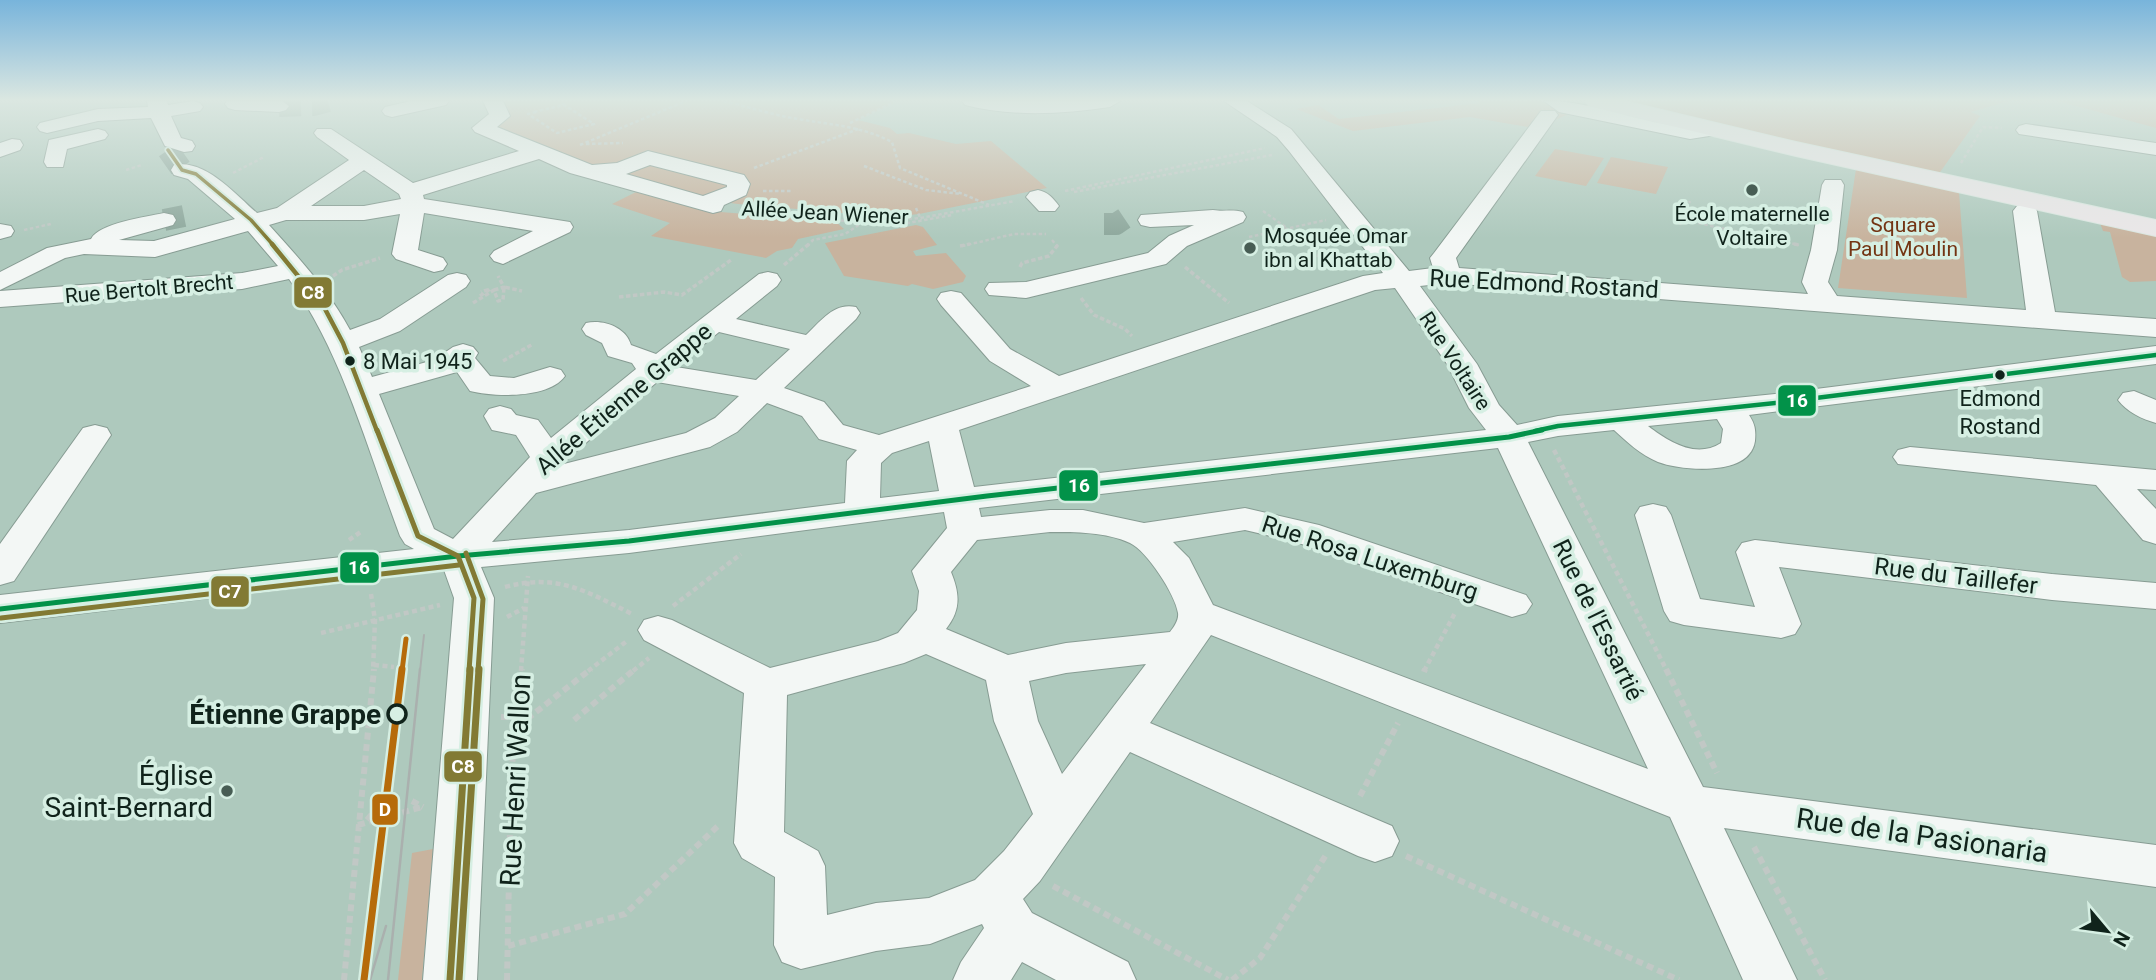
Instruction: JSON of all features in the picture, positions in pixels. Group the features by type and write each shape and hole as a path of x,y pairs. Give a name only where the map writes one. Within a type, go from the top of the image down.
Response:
{"main road":[{"path":"1790,147 2156,228"}],"street":[{"path":"55,162 57,147"},
{"path":"344,147 412,197 499,220 561,227 503,256"},
{"path":"527,147 590,172 708,204 738,190 739,184 736,180 648,158 621,169 590,172"},
{"name":"Rue Voltaire","path":"1292,147 1351,214 1401,278 1462,364 1485,408 1509,437"},
{"path":"1448,275 1443,258 1523,147"},
{"path":"84,239 155,248 231,212 364,213 544,154"},
{"path":"285,213 364,160"},
{"path":"192,170 231,212 304,279 343,342 418,536 458,556"},
{"path":"1827,302 1815,282 1824,250 1833,185"},
{"path":"412,197 405,254 433,264"},
{"path":"2025,211 2042,320 2066,339 2105,360"},
{"path":"999,289 1026,290 1157,259 1178,241 1234,216 1150,220"},
{"path":"0,282 84,239 164,220"},
{"name":"Rue Edmond Rostand","path":"880,446 1341,291 1372,282 1401,278 1448,275 2156,328"},
{"name":"Rue Bertolt Brecht","path":"0,299 304,279"},
{"name":"Allée Étienne Grappe","path":"458,556 472,544 520,486 548,458 600,412 768,280"},
{"path":"343,342 390,325 463,289"},
{"path":"951,299 1000,355 1057,388"},
{"path":"520,486 698,440 726,425 846,313"},
{"path":"715,323 812,345"},
{"path":"596,329 615,339 618,349 643,357 653,372 763,391 813,408 831,432 880,446"},
{"path":"0,609 458,556 597,545 862,512 962,515 1509,437 1558,426 2156,355"},
{"path":"360,390 445,366 459,357 481,384 516,387 550,376"},
{"path":"1622,420 1662,451 1681,457 1722,457 1737,447 1740,429 1739,422 1725,408"},
{"path":"500,416 503,423 527,427 548,458"},
{"path":"666,634 776,691 913,643 937,613 939,591 930,571 962,515 942,426"},
{"path":"0,572 95,435"},
{"name":"Rue de l'Essartié","path":"1509,437 1688,804 1770,980"},
{"path":"862,512 864,461 880,446"},
{"path":"1910,457 2156,480"},
{"path":"2106,475 2156,532"},
{"name":"Rue Rosa Luxemburg","path":"962,515 1083,521 1144,535 1245,519 1306,533 1512,604"},
{"name":"Rue du Taillefer","path":"1653,515 1684,611 1781,624 1755,552 2052,587 2156,596"},
{"path":"980,980 1009,897 1057,814 1121,729 1189,630 1176,567 1144,535"},
{"name":"Rue Henri Wallon","path":"450,980 474,598 458,556"},
{"path":"921,635 1005,671 1189,630 1360,677 1688,804"},
{"path":"1005,671 1016,721 1057,814"},
{"path":"776,691 763,783 759,843 800,866 801,945 876,927 930,921 1009,897"},
{"path":"1121,729 1359,834"},
{"name":"Rue de la Pasionaria","path":"1688,804 2156,866"},
{"path":"1009,897 1109,980"}],"path":[{"path":"544,154 563,147"},
{"path":"757,173 749,170 812,147"},
{"path":"893,147 900,168 991,206"},
{"path":"1042,201 1266,148 1282,147"},
{"path":"739,213 897,225 991,206 1042,201 1290,151 1291,147"},
{"path":"1957,168 1970,147"},
{"path":"253,164 264,157"},
{"path":"126,170 142,165"},
{"path":"864,166 926,190 965,194"},
{"path":"762,190 766,193 791,191"},
{"path":"1680,225 1690,201"},
{"name":"Allée Jean Wiener","path":"708,204 891,220 921,220"},
{"path":"916,208 921,220"},
{"path":"1263,211 1287,230"},
{"path":"1237,240 1351,214"},
{"path":"1675,218 1824,250"},
{"path":"768,280 813,240 845,234 862,223"},
{"path":"41,227 51,224"},
{"path":"960,246 1014,234 1046,234"},
{"path":"1166,251 1252,322"},
{"path":"304,279 326,282 342,270 405,254"},
{"path":"1317,255 1349,267"},
{"path":"619,297 664,292 682,295 731,260"},
{"path":"1067,281 1094,315 1125,328 1151,357"},
{"path":"492,290 470,305 467,304 492,290 503,287 522,292"},
{"path":"492,290 498,300 505,300 503,287"},
{"path":"463,289 492,290"},
{"path":"516,355 533,344"},
{"path":"1553,449 1654,644 1734,810 1825,980"},
{"path":"321,633 474,598 528,579 569,583 650,623 666,634 574,719"},
{"name":"Rue Henri Wallon","path":"507,980 511,775 528,579"},
{"path":"1009,897 1048,879 1056,889 1230,980 1260,958 1359,834 1411,697 1468,589"},
{"path":"344,980 374,666 375,620"},
{"path":"374,666 394,667"},
{"path":"508,946 625,914 763,783"},
{"path":"367,821 376,809"},
{"path":"1359,834 1679,980"}],"green space":[{"path":"535,147 998,147 1047,188 919,214 889,217 693,198 585,167"},
{"path":"1817,147 1958,147 1938,175"},
{"path":"1555,149 1604,158 1586,186 1535,176"},
{"path":"1611,157 1668,167 1656,194 1597,183"},
{"name":"Square Paul Moulin","path":"1856,169 1959,192 1967,298 1838,288"},
{"path":"638,191 708,211 835,221 844,229 798,239 792,248 777,251 766,258 651,236 670,223 612,204"},
{"path":"2100,223 2156,236 2156,281 2130,282 2122,277 2110,232 2103,231"},
{"path":"916,225 923,227 937,245 913,251 916,256 946,253 966,276 963,282 933,289 844,276 825,243"},
{"path":"433,849 422,980 398,980 412,853"}],"tunnel":[{"path":"168,150 182,170"},
{"path":"1104,224 1116,224 1131,214"},
{"path":"164,220 184,216"}],"tram line":[{"path":"420,671 424,635"},
{"path":"388,980 420,669"},
{"path":"370,980 386,926"}],"transit line":[{"name":"C8","path":"168,150 182,170 196,174 251,220 296,270 325,309 343,343 418,536 458,556"},
{"name":"16","path":"0,609 458,556 629,541 987,496 1509,437 1558,426 1784,402 2156,355"},
{"name":"C7","path":"459,980 483,599 466,553"},
{"name":"C8","path":"450,980 474,598 458,556"},
{"name":"C7","path":"1,618 459,565"},
{"name":"D","path":"364,980 406,639"}],"place":[{"name":"École maternelle Voltaire","path":"1752,190"},
{"name":"Mosquée Omar ibn al Khattab","path":"1250,248"},
{"name":"8 Mai 1945","path":"350,361"},
{"name":"Edmond Rostand","path":"2000,375"},
{"name":"Étienne Grappe","path":"397,714"},
{"name":"Église Saint-Bernard","path":"227,791"}]}
